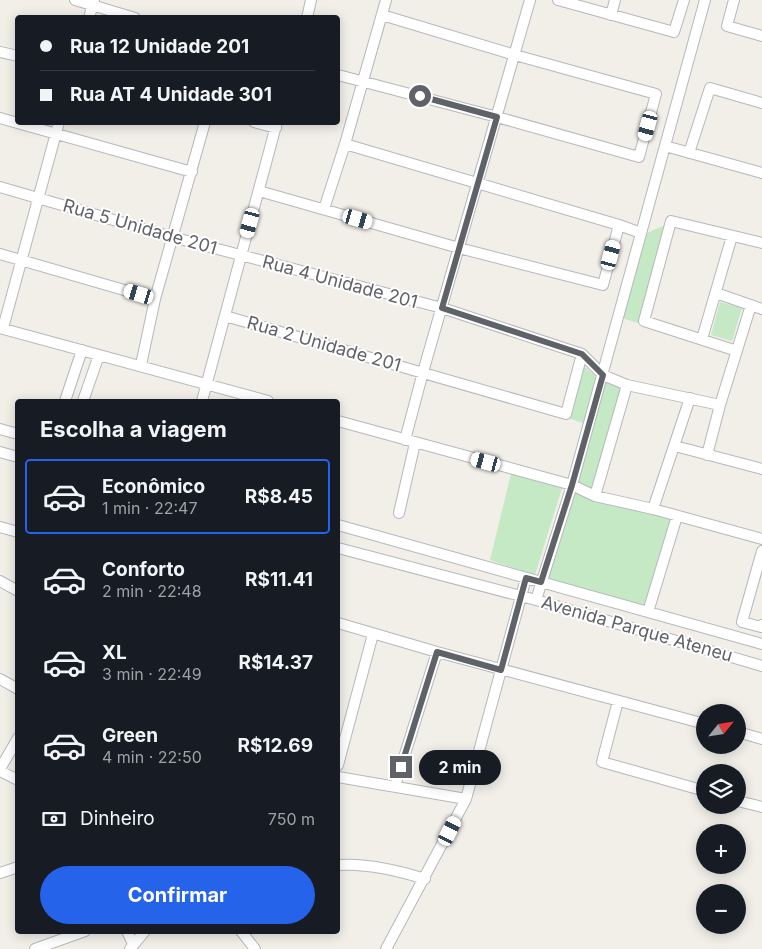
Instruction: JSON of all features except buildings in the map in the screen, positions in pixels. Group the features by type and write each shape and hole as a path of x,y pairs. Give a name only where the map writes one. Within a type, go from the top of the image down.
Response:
{"street":[{"path":"75,0 93,2 127,15"},
{"path":"308,15 311,0"},
{"path":"324,209 345,144 386,0"},
{"name":"Rua 2 Unidade 201","path":"423,372 530,0"},
{"path":"558,0 674,32 684,0"},
{"path":"611,15 616,0"},
{"path":"536,600 572,485 603,375 705,0"},
{"path":"734,0 726,26 762,36"},
{"path":"90,15 93,2"},
{"path":"340,75 639,157 656,94 515,55 382,15"},
{"path":"0,52 15,55"},
{"path":"689,153 710,88 762,103"},
{"path":"667,97 678,100"},
{"path":"0,118 15,122"},
{"path":"24,125 192,172"},
{"path":"38,197 58,125"},
{"path":"141,365 155,299 204,125"},
{"path":"203,399 276,125"},
{"path":"345,144 641,233"},
{"path":"665,146 762,173"},
{"name":"Rua 5 Unidade 201","path":"0,187 241,256"},
{"path":"259,191 459,248 603,285 619,225"},
{"name":"Rua 5 Unidade 201","path":"2,328 38,197"},
{"path":"737,351 644,321 671,221 762,243"},
{"path":"702,339 732,236"},
{"path":"0,254 155,299"},
{"name":"Rua 4 Unidade 201","path":"241,256 442,308 582,354 603,375"},
{"path":"716,293 762,309"},
{"path":"707,455 720,405 751,305"},
{"name":"Rua 2 Unidade 201","path":"225,316 566,414 582,354"},
{"path":"2,328 261,399"},
{"path":"66,399 82,350"},
{"path":"85,399 99,355"},
{"path":"400,513 410,442 423,372"},
{"path":"603,375 627,385 720,405"},
{"path":"595,496 627,385"},
{"path":"653,509 690,398"},
{"path":"340,422 572,485 595,496 653,509 762,539"},
{"path":"0,429 15,433"},
{"path":"675,446 762,469"},
{"path":"0,452 15,456"},
{"path":"648,612 677,516"},
{"name":"Avenida Parque Ateneu","path":"340,526 762,644"},
{"path":"0,527 15,531"},
{"name":"Avenida Parque Ateneu","path":"340,549 536,600 762,666"},
{"path":"762,550 742,622 761,627 762,625"},
{"path":"386,949 466,799 526,578"},
{"path":"0,581 15,588"},
{"path":"340,624 501,670 696,722"},
{"path":"340,758 373,634"},
{"path":"395,786 437,652"},
{"path":"0,679 15,687"},
{"path":"618,701 602,762 696,789"},
{"path":"746,734 762,739"},
{"path":"15,743 0,770 15,778"},
{"path":"340,777 466,799"},
{"path":"746,803 762,808"},
{"path":"340,865 350,864 398,870 425,879"},
{"path":"0,873 15,868"},
{"path":"35,949 77,934"},
{"path":"128,934 131,947"},
{"path":"131,947 142,934"},
{"path":"243,934 255,949"}],"green space":[{"path":"668,224 641,324 622,318 642,235"},
{"path":"720,302 742,308 732,341 711,335"},
{"path":"582,365 597,377 583,423 568,418"},
{"path":"603,380 622,387 594,490 577,484"},
{"path":"511,474 562,488 535,575 490,560"},
{"path":"573,490 672,518 644,607 546,578"}],"route":[{"path":"401,767 437,652 501,670 526,578 541,582 572,485 603,375 582,354 442,308 497,117 420,96"}]}
